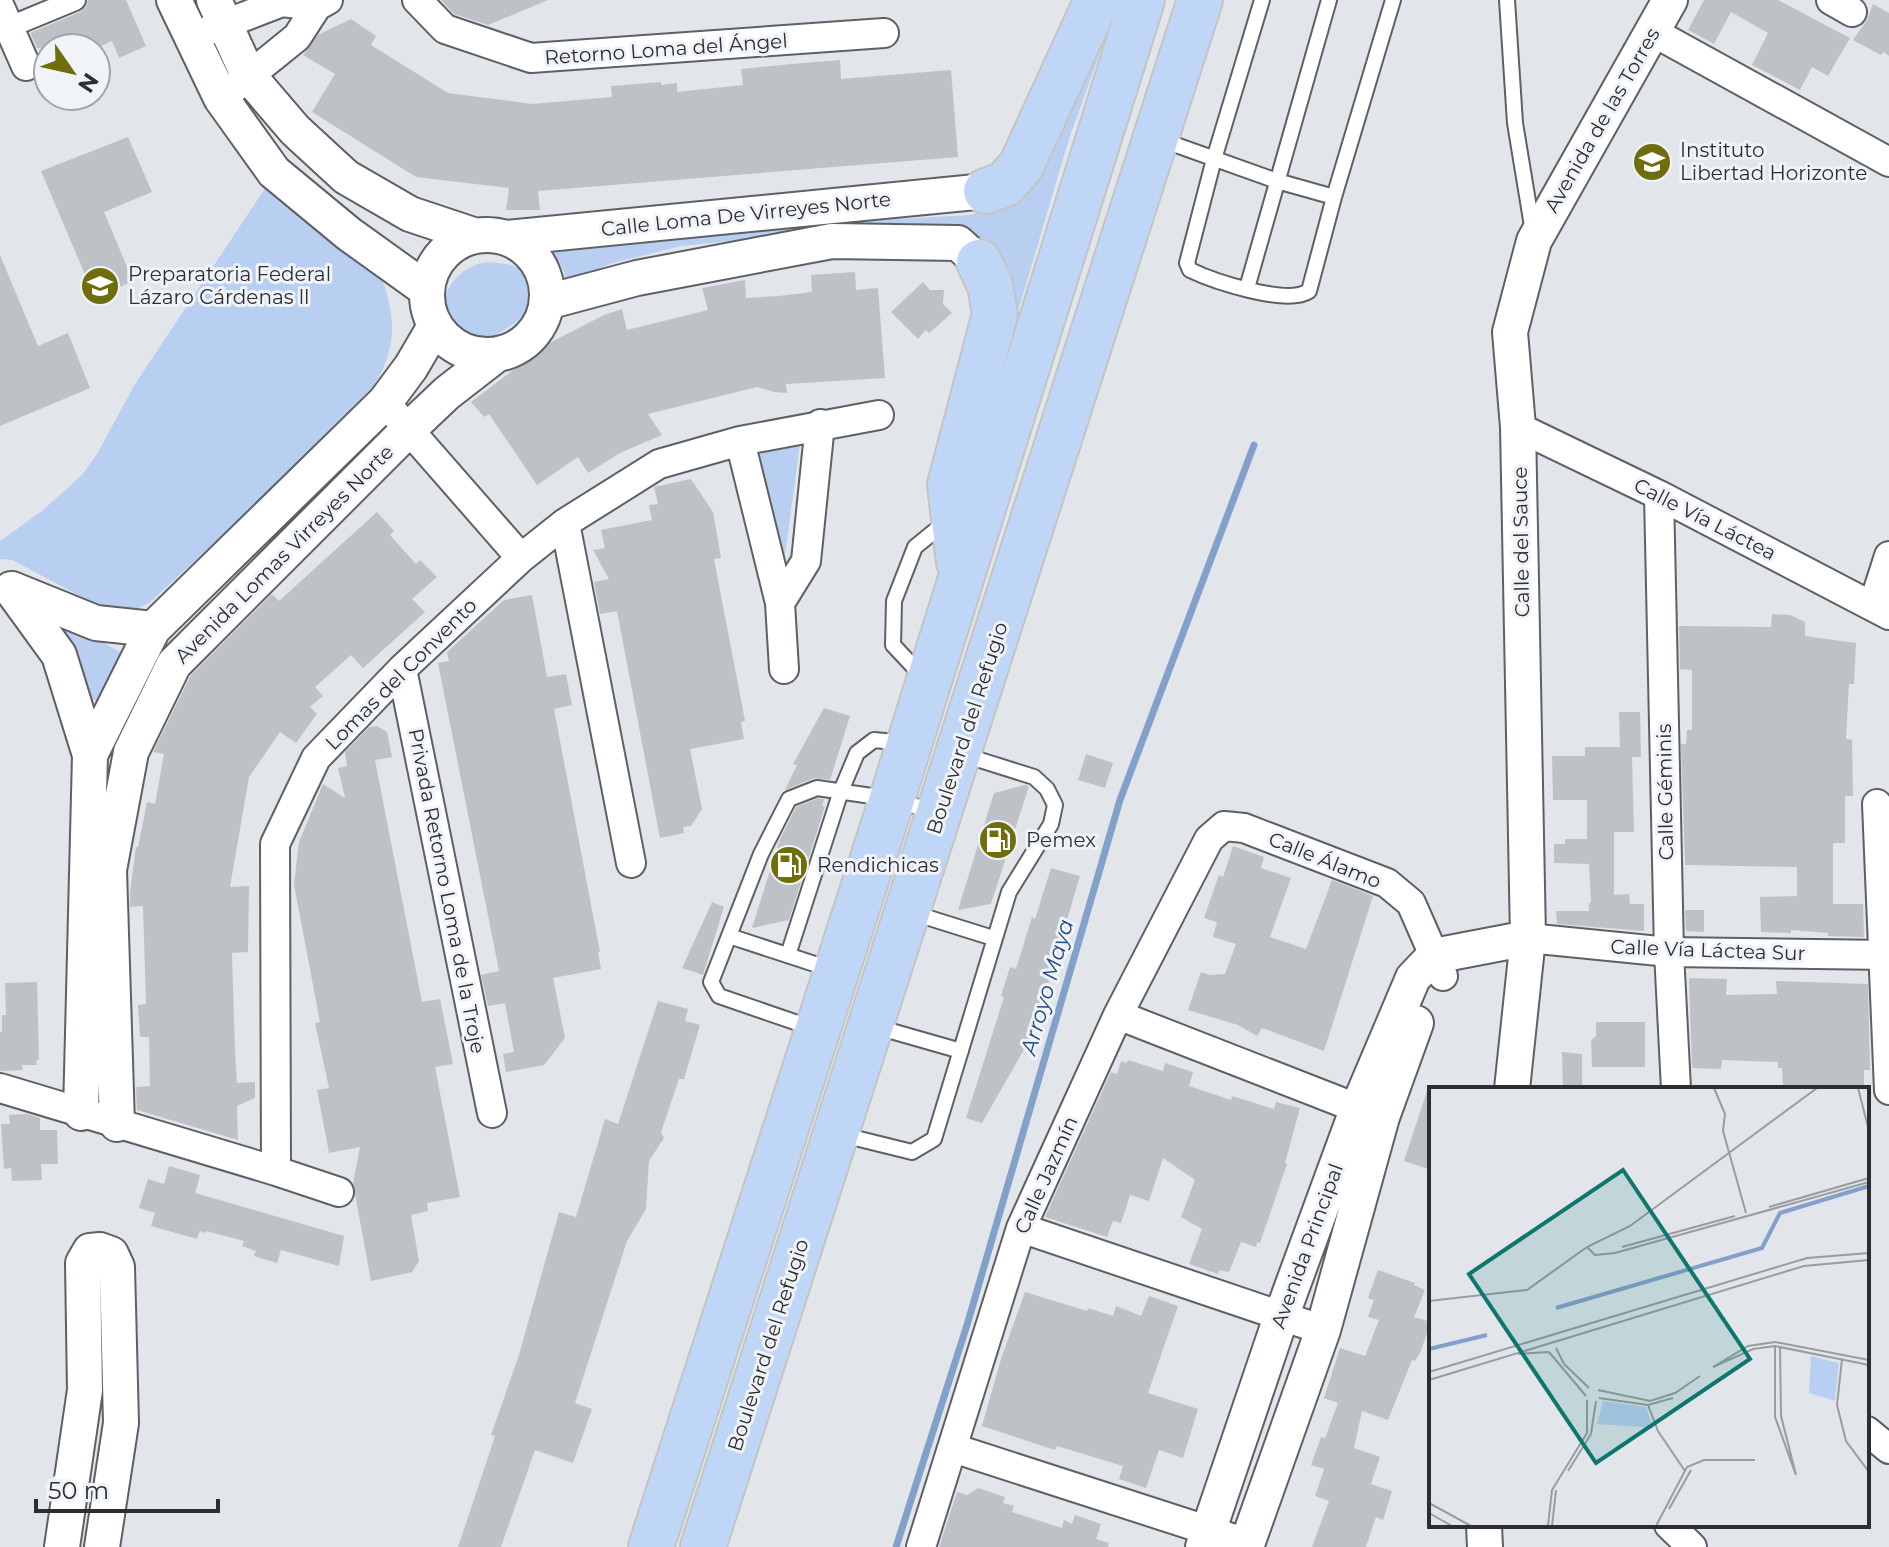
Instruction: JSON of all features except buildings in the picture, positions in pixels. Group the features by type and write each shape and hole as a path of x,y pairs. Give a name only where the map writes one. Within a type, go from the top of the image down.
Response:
{"main road":[{"path":"986,191 1005,184 1021,166 1097,0"},
{"path":"651,1547 892,799 1142,0"},
{"name":"Boulevard del Refugio","path":"703,1547 835,1133 873,1026 1200,0"},
{"path":"961,576 950,485 995,314 990,285 979,262"}],"street":[{"path":"26,66 3,22 75,0"},
{"path":"174,0 221,98 274,172 349,234 427,290"},
{"name":"Retorno Loma del Ángel","path":"417,0 445,29 531,58 884,33"},
{"name":"Avenida de las Torres","path":"1534,241 1670,0"},
{"path":"191,37 219,12 282,2 322,3"},
{"path":"221,98 297,37 322,3"},
{"path":"219,12 248,75 295,130 346,177 410,214 521,245 533,256 542,270 546,286 547,302 542,321 530,337 515,349 496,355 461,350 435,326 428,309 427,290 432,271 442,254 458,242 492,237"},
{"path":"1653,32 1889,162"},
{"name":"Calle Loma De Virreyes Norte","path":"492,237 986,191"},
{"path":"547,302 637,278 832,241 958,243 979,262"},
{"name":"Calle del Sauce","path":"1512,1087 1528,938 1518,427 1510,332 1534,241"},
{"name":"Avenida Lomas Virreyes Norte","path":"81,1113 90,755 153,629 385,402 411,367 435,326"},
{"name":"Avenida Lomas Virreyes Norte","path":"117,1124 109,870 131,752 174,664 409,429 447,393 496,355"},
{"path":"385,402 521,558"},
{"name":"Lomas del Convento","path":"276,1171 275,844 316,758 402,669 521,558 565,523 659,464 740,441 879,415"},
{"path":"780,603 806,561 820,424"},
{"name":"Calle Vía Láctea","path":"1518,427 1659,495 1881,610"},
{"path":"740,441 780,603 784,669"},
{"name":"Calle Géminis","path":"1659,495 1669,952 1676,1087"},
{"path":"565,523 631,863"},
{"path":"1881,610 1889,556"},
{"path":"6,588 96,623 153,629"},
{"path":"6,588 59,655 90,755"},
{"name":"Privada Retorno Loma de la Troje","path":"402,669 492,1113"},
{"path":"1877,804 1887,955 1889,1090"},
{"name":"Calle Álamo","path":"1224,826 1244,828 1387,883 1411,903 1446,962"},
{"name":"Calle Jazmín","path":"921,1547 1021,1228 1118,1015 1209,839 1224,826"},
{"path":"1446,962 1528,938"},
{"name":"Calle Vía Láctea Sur","path":"1528,938 1669,952 1887,955"},
{"name":"Avenida Principal","path":"1247,1545 1323,1330 1369,1114 1406,991 1413,978 1446,962"},
{"path":"1118,1015 1369,1114"},
{"path":"0,1088 339,1192"},
{"name":"Avenida Principal","path":"1206,1539 1281,1317 1369,1114"},
{"path":"1021,1228 1323,1330"},
{"path":"62,1547 85,1390 83,1263 90,1251 100,1250 111,1254 117,1267 121,1423 102,1547"},
{"path":"1869,1433 1889,1449"},
{"path":"953,1448 1206,1539 1247,1545"},
{"path":"1484,1527 1485,1547"},
{"path":"1671,1527 1692,1547"}],"lane":[{"path":"1262,0 1214,159 1187,263 1190,270 1202,276 1271,295 1303,295 1309,291 1393,0"},
{"path":"1247,288 1329,0"},
{"name":"Calle del Sauce","path":"1507,0 1515,123 1534,241"},
{"path":"1156,138 1277,181 1334,197"},
{"path":"928,682 893,645 894,601 915,547 953,515"},
{"path":"788,955 841,791 857,753 874,740 909,743"},
{"path":"835,1133 912,1152 934,1139 1009,892 1051,824 1055,805 1047,789 1034,777 960,754"},
{"path":"818,1030 719,996 711,982 761,854 789,799 817,788 892,799 939,813"},
{"path":"909,911 993,938"},
{"path":"729,936 837,972"},
{"path":"873,1026 961,1051"}],"shaded area":[{"path":"1115,0 1119,0 1069,139 1022,298 959,492 1014,295 1011,272 998,255 970,233 848,229 681,246 609,264 566,285 564,271 547,242 675,238 847,222 970,215 1003,203 1042,170 1060,135"},
{"path":"266,187 380,274 392,319 391,338 388,357 370,391 341,426 148,604 138,608 111,608 84,598 12,560 0,559 0,541 42,511 82,475 135,384"},
{"path":"487,262 510,265 526,274 536,288 534,301 525,315 494,336 477,342 462,340 451,332 445,320 447,292 455,279 469,268"},
{"path":"800,444 784,563 759,454"},
{"path":"49,611 123,654 96,700 83,699"}],"waterway":[{"name":"Arroyo Maya","path":"896,1547 967,1325 1120,800 1254,445"}],"place":[{"name":"Instituto Libertad Horizonte","path":"1652,162"},
{"name":"Preparatoria Federal Lázaro Cárdenas ll","path":"100,286"},
{"name":"Pemex","path":"998,840"},
{"name":"Rendichicas","path":"789,865"}]}
